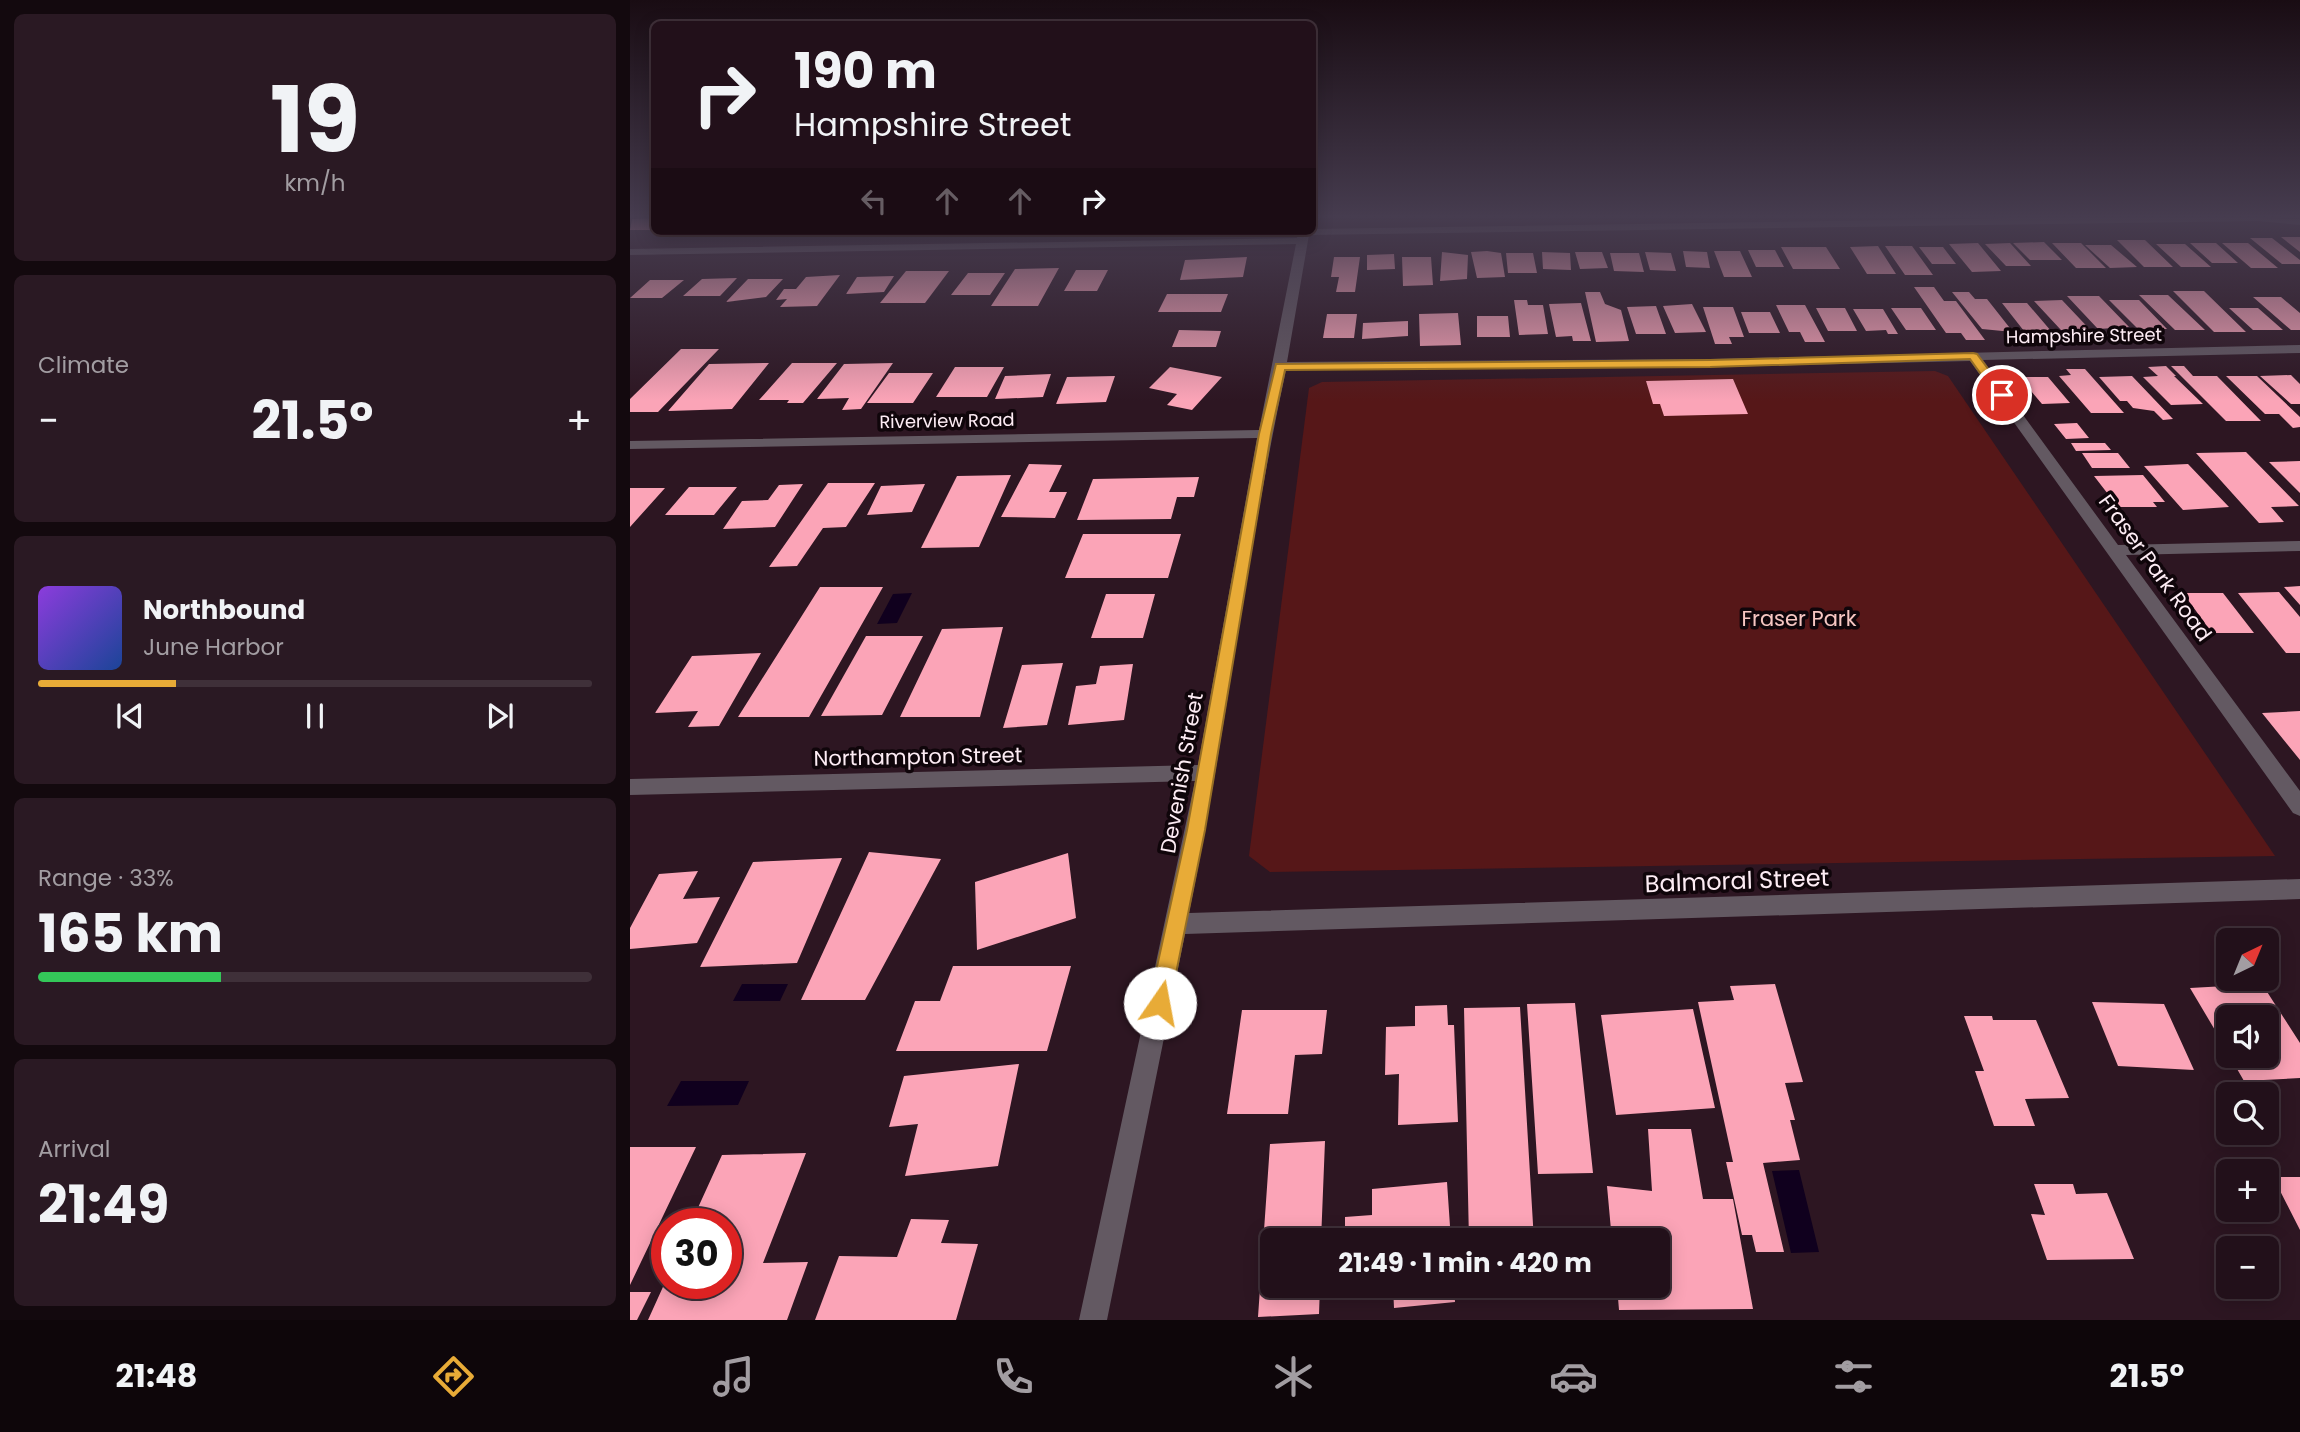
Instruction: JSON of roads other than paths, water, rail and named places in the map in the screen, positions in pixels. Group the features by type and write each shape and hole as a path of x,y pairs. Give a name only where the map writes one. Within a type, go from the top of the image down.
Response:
{"street":[{"name":"Devenish Street","path":"1093,1320 1207,773 1265,434 1296,278"},
{"name":"Hampshire Street","path":"1280,366 1710,363 2300,349"},
{"name":"Fraser Park Road","path":"1973,356 2300,807"},
{"name":"Riverview Road","path":"630,445 1265,434"},
{"path":"2114,550 2300,546"},
{"name":"Northampton Street","path":"630,787 1207,773"},
{"name":"Balmoral Street","path":"1176,924 2300,889"}],"park label":[{"name":"Fraser Park","path":"1799,619"}]}
